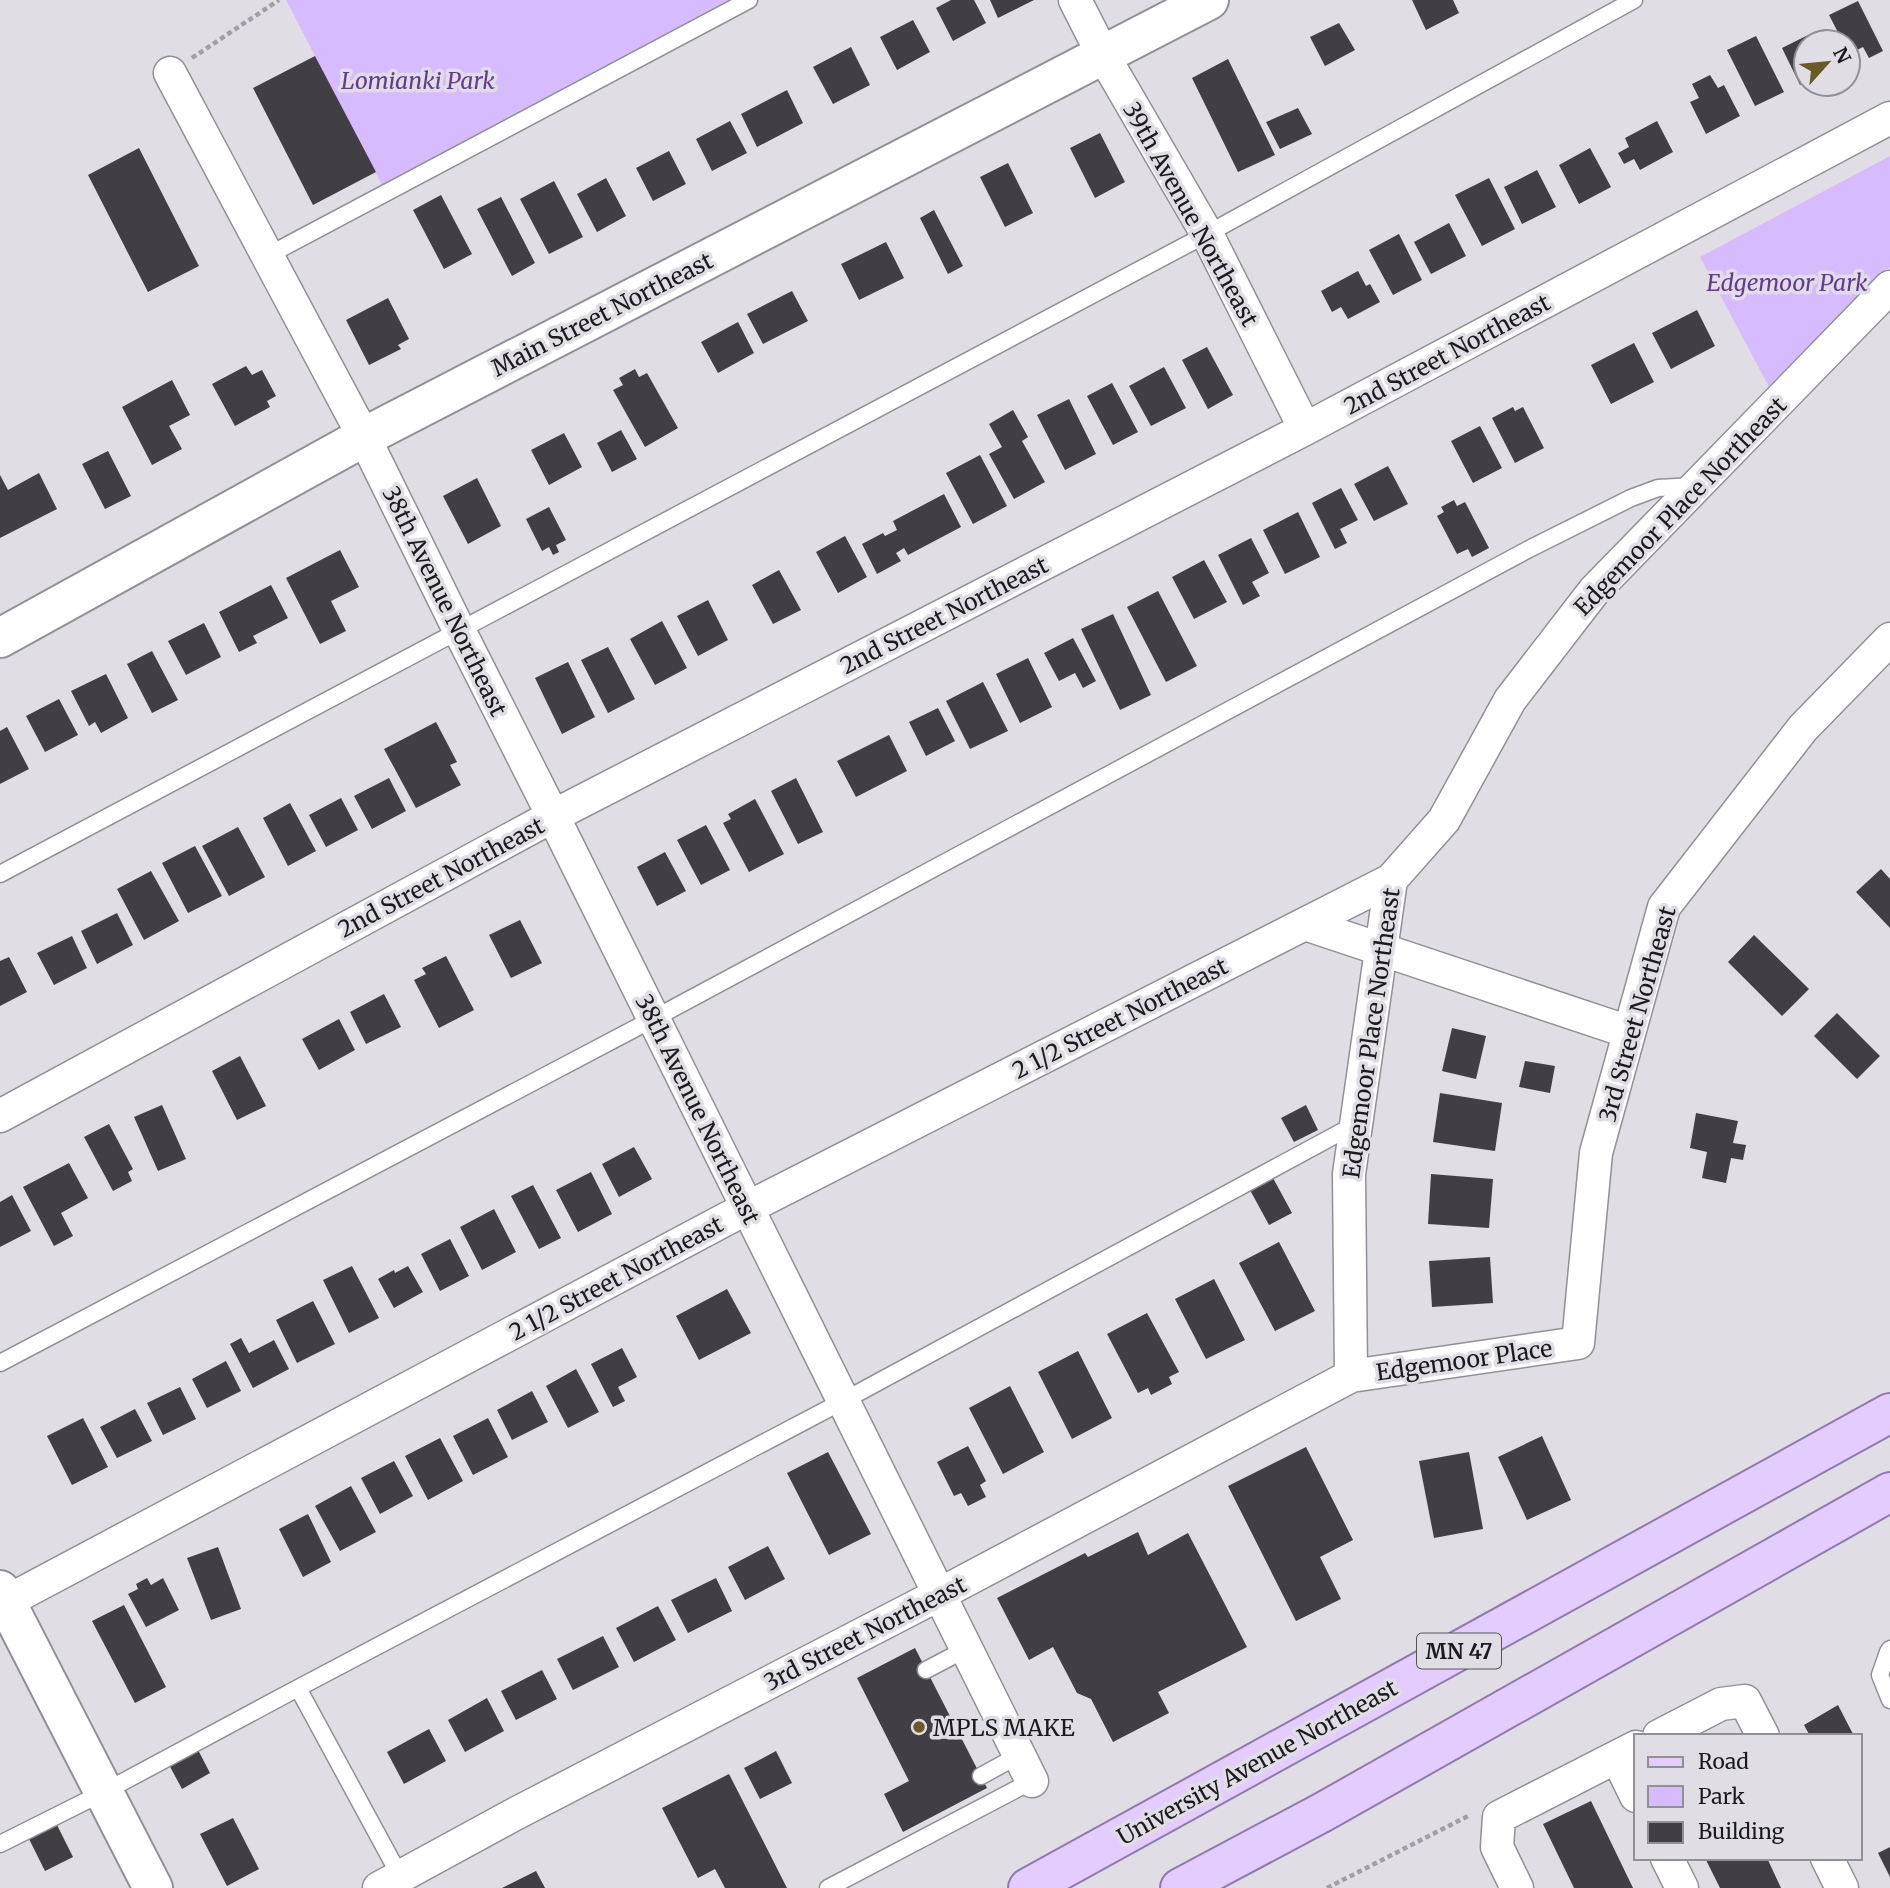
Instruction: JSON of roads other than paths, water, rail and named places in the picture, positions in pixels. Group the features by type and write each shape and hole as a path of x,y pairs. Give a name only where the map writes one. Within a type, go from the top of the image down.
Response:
{"main road":[{"name":"University Avenue Northeast","path":"1028,1888 1890,1413"},
{"path":"1180,1888 1323,1812 1890,1492"}],"street":[{"name":"39th Avenue Northeast","path":"1075,0 1103,55 1207,234 1305,429"},
{"name":"Main Street Northeast","path":"0,638 364,437 1209,0"},
{"name":"38th Avenue Northeast","path":"170,73 364,437 1026,1768"},
{"name":"2nd Street Northeast","path":"0,1116 553,816 1305,429 1890,118"},
{"name":"Edgemoor Place Northeast","path":"1351,1376 1349,1174 1391,880 1444,820 1510,700 1594,591 1890,287"},
{"name":"3rd Street Northeast","path":"1578,1343 1596,1153 1664,906 1803,728 1890,639"},
{"name":"2 1/2 Street Northeast","path":"2,1599 747,1208 1391,880"},
{"path":"1305,924 1629,1032"},
{"name":"Edgemoor Place","path":"1351,1376 1578,1343"},
{"name":"3rd Street Northeast","path":"389,1882 1351,1376"},
{"path":"2,1599 153,1888"},
{"path":"1663,1734 1721,1704 1745,1701 1762,1734"},
{"path":"1517,1888 1498,1832 1627,1752 1634,1786"},
{"path":"1668,1860 1682,1888"},
{"path":"1828,1860 1842,1888"}],"lane":[{"path":"267,256 749,0"},
{"path":"0,874 1207,234 1634,0"},
{"path":"0,1363 653,1018 1531,548 1631,498 1658,488 1697,486"},
{"path":"0,1844 104,1792 843,1401 1356,1124"},
{"path":"926,1670 966,1649"},
{"path":"1890,1649 1880,1675 1890,1700"},
{"path":"298,1688 389,1882"},
{"path":"981,1776 1026,1768"},
{"path":"828,1888 1026,1768"}],"place":[{"name":"MPLS MAKE","path":"919,1727"}],"park label":[{"name":"Lomianki Park","path":"418,80"},
{"name":"Edgemoor Park","path":"1787,282"}]}
